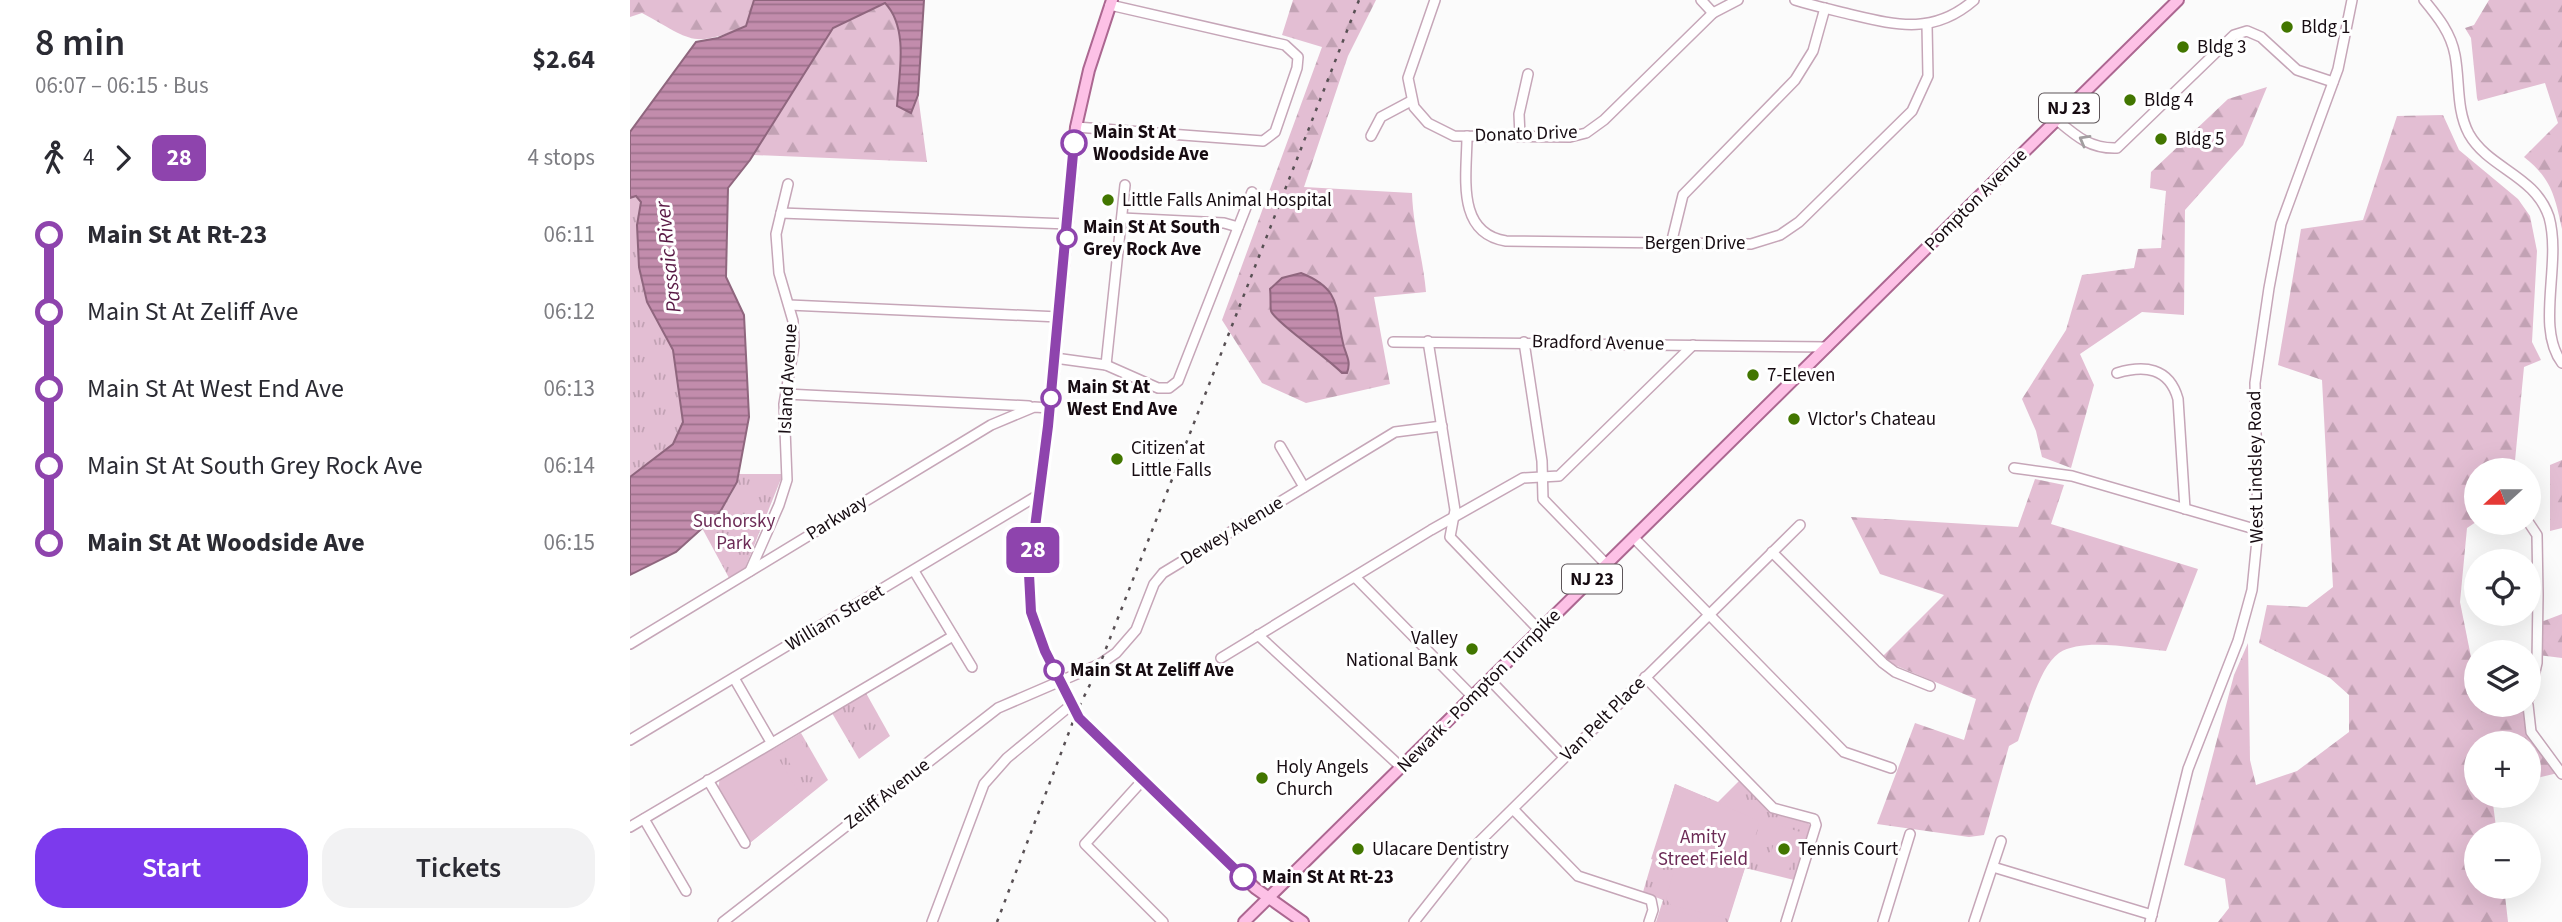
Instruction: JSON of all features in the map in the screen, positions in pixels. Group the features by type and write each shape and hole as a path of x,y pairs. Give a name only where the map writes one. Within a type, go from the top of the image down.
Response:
{"main road":[{"name":"Pompton Avenue","path":"1804,370 2178,0"},
{"path":"1111,2 1089,70 1076,127 1055,358 1029,595 1036,627 1079,718 1142,782 1266,898 1303,922"},
{"name":"Newark - Pompton Turnpike","path":"1244,922 1804,370"}],"street":[{"path":"1371,136 1381,117 1412,101 1408,88 1409,70 1435,0"},
{"path":"1701,0 1713,13"},
{"name":"Donato Drive","path":"1412,101 1421,116 1447,135 1570,136 1595,127 1713,13 1738,0"},
{"path":"1795,0 1897,25 1927,25 1956,13 1974,0"},
{"path":"2424,0 2452,42 2461,111 2468,132 2481,149 2528,184 2545,206 2553,232 2555,262 2549,330 2554,351 2562,363"},
{"path":"1076,127 1259,141 1270,138 1278,125 1297,68 1298,57 1290,47 1111,2"},
{"name":"West Lindsley Road","path":"2151,919 2191,761 2249,607 2258,530 2255,383 2271,277 2281,224 2346,41 2350,3"},
{"path":"1671,244 1682,195 1802,71 1817,41 1825,8"},
{"name":"Bergen Drive","path":"1467,136 1467,209 1476,225 1491,237 1506,241 1752,244 1780,235 1800,222 1912,111 1928,76 1930,54 1927,25"},
{"path":"2056,120 2081,141 2101,148 2117,148 2234,35 2247,31 2261,37 2297,69 2333,82"},
{"path":"1520,136 1519,114 1528,74"},
{"name":"Island Avenue","path":"750,571 787,480 786,394 794,346 789,305 777,261 776,234 788,184"},
{"path":"1106,365 1125,185"},
{"path":"1055,358 1106,365 1158,388 1169,388 1178,381 1252,191"},
{"path":"781,213 1068,224"},
{"path":"1122,218 1224,223 1238,227"},
{"path":"789,305 1059,317"},
{"path":"1428,341 1455,516 1450,537 1540,631"},
{"name":"Bradford Avenue","path":"1393,342 1827,347"},
{"path":"1524,342 1546,505 1606,565"},
{"path":"1221,658 1522,478 1551,479 1564,472 1693,345"},
{"path":"2117,373 2137,367 2150,368 2162,374 2174,387 2178,399 2185,509"},
{"path":"786,394 1034,407"},
{"name":"Parkway","path":"630,644 973,435 1034,407 1049,408"},
{"name":"Dewey Avenue","path":"1059,680 1100,664 1116,653 1136,629 1154,584 1163,573 1395,432 1442,426"},
{"path":"1280,446 1304,488"},
{"path":"2014,468 2073,476 2258,530"},
{"name":"William Street","path":"630,740 1040,494"},
{"name":"Van Pelt Place","path":"1414,922 1470,851 1800,525"},
{"path":"2537,536 2537,640"},
{"path":"1634,538 1844,752 1891,768"},
{"path":"1772,552 1883,663 1895,672 1930,686"},
{"path":"914,571 972,667"},
{"path":"1355,577 1473,697"},
{"path":"1258,635 1402,768"},
{"path":"630,827 953,636"},
{"path":"1645,677 1773,808 1814,819 1816,825 1786,922"},
{"path":"734,678 772,742"},
{"name":"Zeliff Avenue","path":"723,922 998,708 1059,680"},
{"path":"1490,680 1564,757"},
{"path":"932,922 984,784 1007,758 1071,705"},
{"path":"2529,717 2531,732 2562,774"},
{"path":"708,780 745,843"},
{"path":"1142,782 1086,841 1098,858 1163,922"},
{"path":"1513,809 1578,876 1651,900 1653,904 1649,922"},
{"path":"644,819 686,891"},
{"path":"1883,922 1910,834"},
{"path":"1974,922 2001,841"},
{"path":"1993,867 2151,919"}],"green space":[{"path":"630,0 754,0 746,26 702,39 682,35 642,13 630,17"},
{"path":"1293,0 1376,0 1348,56 1304,187 1412,193 1426,292 1374,297 1390,384 1306,403 1262,383 1222,320 1322,47 1282,35"},
{"path":"2489,0 2562,0 2562,229 2546,180 2524,157 2558,123 2545,83 2478,101 2477,98 2471,38 2465,28 2474,25"},
{"path":"885,3 892,13 900,38 898,106 911,112 918,95 927,162 753,155 833,28"},
{"path":"2267,87 2243,145 2185,210 2184,315 2142,312 2080,354 2094,385 2071,468 2042,457 2036,431 2022,399 2066,330 2082,275 2134,268 2138,249 2161,248 2166,191 2150,188 2151,172 2228,99"},
{"path":"2443,115 2459,150 2518,199 2530,216 2537,251 2532,342 2541,360 2524,367 2515,458 2464,458 2464,536 2466,536 2460,602 2468,640 2464,640 2464,717 2529,717 2538,731 2464,731 2464,808 2494,808 2495,822 2464,822 2464,899 2505,899 2508,922 2218,922 2229,908 2225,879 2184,865 2234,675 2248,643 2250,760 2256,785 2297,771 2349,732 2349,695 2330,678 2259,643 2267,605 2307,607 2333,587 2322,380 2278,365 2301,229 2363,220 2397,116"},
{"path":"636,196 641,202 637,225 647,302 673,350 683,422 673,444 630,477 630,198"},
{"path":"2562,460 2562,528 2550,531 2550,465"},
{"name":"Suchorsky Park","path":"736,474 783,474 745,568 729,578 702,528 730,497"},
{"path":"2035,479 2064,485 2051,524 2198,569 2166,651 2111,645 2082,646 2069,648 2052,660 2034,694 2018,741 2009,746 1984,835 1969,837 1877,824 1915,723 1964,740 1976,699 1880,659 1944,595 1880,574 1851,517 2018,527"},
{"path":"2562,614 2562,658 2541,655 2541,622"},
{"path":"866,693 890,736 859,759 832,713"},
{"path":"801,733 828,780 751,842 718,788 720,780"},
{"path":"2541,737 2562,772 2541,777"},
{"path":"800,738 817,767 798,777 781,749"},
{"path":"773,749 803,800 751,842 718,788 720,780"},
{"name":"Amity Street Field","path":"1740,780 1774,814 1808,823 1811,827 1794,880 1745,868 1728,922 1656,922 1663,900 1643,892 1675,784 1718,802"},
{"name":"Amity Street Field","path":"1675,784 1757,820 1759,825 1728,919 1671,905 1666,899 1675,866 1651,859"},
{"name":"Tennis Court","path":"1779,825 1800,832 1788,874 1767,867"},
{"path":"1667,907 1700,918 1699,922 1663,922"}],"water":[{"name":"Passaic River","path":"754,0 924,0 918,95 911,113 897,106 900,38 892,13 885,3 833,28 750,160 728,188 726,277 744,315 749,417 737,482 720,512 676,552 630,575 630,477 673,444 683,422 673,350 647,302 639,267 637,225 641,202 636,196 630,198 630,132 696,42 718,38 746,26"},
{"path":"1301,273 1324,287 1335,302 1348,360 1347,373 1342,373 1271,311 1270,289 1282,278"}],"railway":[{"path":"997,922 1077,711 1100,664 1359,0"}],"bus line":[{"name":"28","path":"1074,143 1048,426 1029,574 1031,612 1045,651 1079,718 1243,877"}],"place":[{"name":"Bldg 1","path":"2287,27"},
{"name":"Bldg 3","path":"2183,47"},
{"name":"Bldg 4","path":"2130,100"},
{"name":"Bldg 5","path":"2161,139"},
{"name":"Main St At Woodside Ave","path":"1074,143"},
{"name":"Little Falls Animal Hospital","path":"1108,200"},
{"name":"Main St At South Grey Rock Ave","path":"1067,238"},
{"name":"7-Eleven","path":"1753,375"},
{"name":"Main St At West End Ave","path":"1051,398"},
{"name":"VIctor's Chateau","path":"1794,419"},
{"name":"Citizen at Little Falls","path":"1117,459"},
{"name":"Valley National Bank","path":"1472,649"},
{"name":"Main St At Zeliff Ave","path":"1054,670"},
{"name":"Holy Angels Church","path":"1262,778"},
{"name":"Ulacare Dentistry","path":"1358,849"},
{"name":"Tennis Court","path":"1784,849"},
{"name":"Main St At Rt-23","path":"1243,877"}]}
